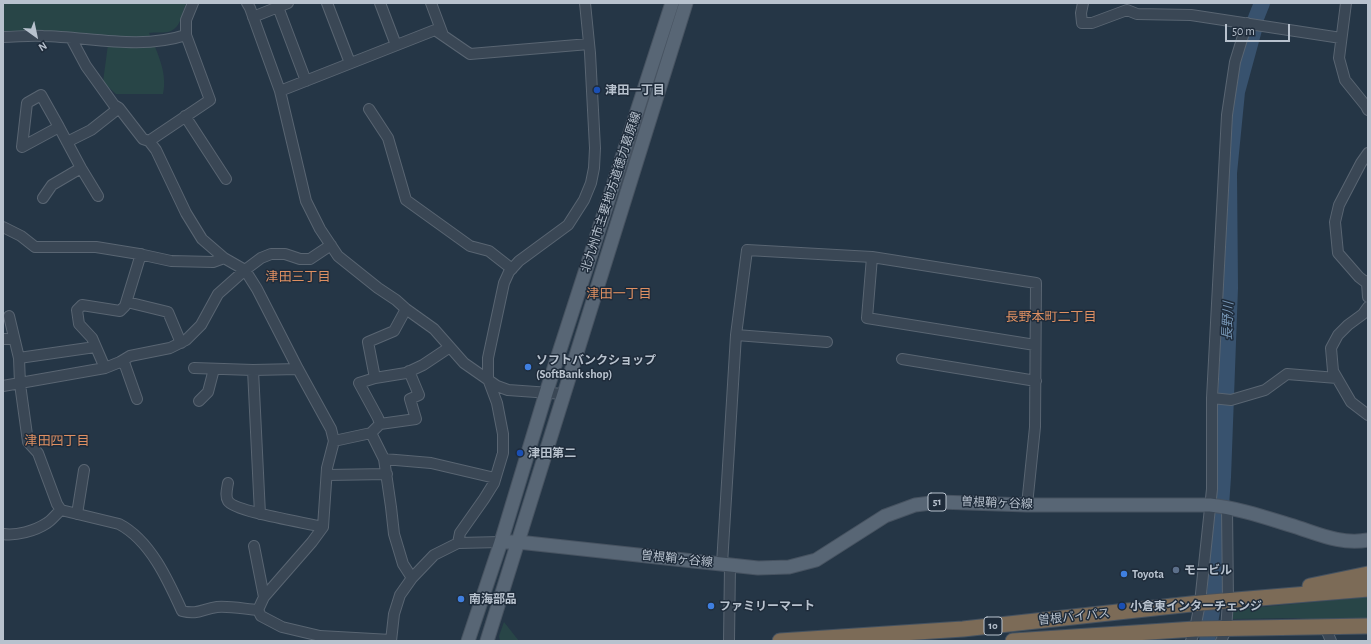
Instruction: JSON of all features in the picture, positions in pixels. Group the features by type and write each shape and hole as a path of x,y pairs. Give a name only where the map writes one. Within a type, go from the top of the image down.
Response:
{"highway":[{"path":"1227,601 1279,593 1368,574"},
{"name":"曽根バイパス","path":"780,641 963,629 1202,603 1368,590"},
{"name":"曽根バイパス","path":"1013,641 1223,633 1368,625"}],"main road":[{"name":"北九州市主要地方道徳力葛原線","path":"501,542 546,393 672,3"},
{"name":"北九州市主要地方道徳力葛原線","path":"518,542 686,3"},
{"name":"曽根鞘ヶ谷線","path":"501,542 518,542 758,568 789,567 816,560 885,516 915,505 939,502 1027,505 1210,505 1228,508 1292,525 1324,537 1343,542 1368,540"},
{"path":"468,641 501,542"},
{"path":"487,641 518,542"}],"street":[{"path":"149,141 210,100 186,35 186,20 193,3"},
{"path":"247,3 280,91 306,201 320,229 338,256 378,288 434,329 464,363 497,386 508,390 564,394"},
{"path":"253,17 288,3"},
{"path":"327,3 350,63"},
{"path":"380,3 396,45"},
{"path":"431,3 443,35"},
{"path":"458,543 460,533 484,499 495,478 503,454 503,434 497,403 488,379 488,358 504,283 512,269 519,261 568,225 584,200 591,183 594,168 595,148 589,44 584,3"},
{"path":"1083,3 1081,13 1082,23 1092,23 1128,7 1137,14 1191,15 1341,38"},
{"path":"1346,3 1339,58 1345,80 1368,110"},
{"path":"278,7 306,80"},
{"path":"1195,633 1202,603 1212,489 1212,398 1227,114 1235,62 1246,23"},
{"path":"280,91 435,30 470,54 589,44"},
{"path":"3,37 43,36 96,41 141,42 173,40 186,35"},
{"path":"71,38 86,66 114,105 119,108 143,139 149,141 156,150 186,213 202,239 224,258 245,270 257,289 331,429 334,441 327,468 323,527 312,542 264,597 258,610"},
{"path":"59,127 22,146 27,104 41,95 98,196"},
{"path":"67,142 91,130 119,108"},
{"path":"369,109 388,138 406,200 470,246 489,250 512,269"},
{"path":"185,116 226,179"},
{"path":"1368,153 1339,204 1335,222 1338,253 1359,277 1368,282 1368,297"},
{"path":"43,198 52,185 81,168"},
{"path":"3,227 21,236 36,247 96,246 171,261 213,262 224,258"},
{"path":"3,386 105,368 130,356 170,348 181,343 201,325 218,294 261,258 272,254 285,254 300,259 310,260 330,245"},
{"path":"729,641 726,565 736,335 747,250 872,257 1036,283 1036,428 1027,505"},
{"path":"105,368 92,338 79,324 77,310 82,305 120,311 127,302 141,254"},
{"path":"872,257 867,318 1035,345"},
{"path":"127,302 168,312 181,343"},
{"path":"1368,307 1363,314 1348,325 1338,335 1332,348 1332,371 1351,402 1368,415"},
{"path":"375,378 368,342 394,331 406,309"},
{"path":"9,316 19,358 20,384 28,442 38,453 57,504 61,510 119,524 127,528 144,545 165,575 182,611 192,613 216,607 258,610"},
{"path":"736,335 827,342"},
{"path":"3,339 14,338"},
{"path":"19,358 95,346"},
{"path":"380,424 359,383 409,371 423,365 450,347"},
{"path":"902,359 1036,381"},
{"path":"120,362 125,365 137,399"},
{"path":"194,368 253,370 298,369"},
{"path":"199,401 208,392 214,368"},
{"path":"253,370 260,514"},
{"path":"334,441 372,433 380,424 416,419 410,399 419,395 409,371"},
{"path":"1212,398 1231,400 1265,390 1288,374 1337,378"},
{"path":"372,433 384,459 394,534 403,564 412,578"},
{"path":"384,459 431,463 495,478"},
{"path":"77,514 84,470"},
{"path":"327,475 387,474"},
{"path":"228,483 226,496 231,504 260,514 323,527"},
{"path":"1223,633 1227,601 1228,508"},
{"path":"3,534 10,535 32,530 46,524 61,510"},
{"path":"258,610 261,616 282,626 320,636 391,641 394,614 400,595 412,578 434,555 458,543 501,542"},
{"path":"254,546 264,597"},
{"path":"1325,627 1331,641"}],"green space":[{"path":"3,3 186,3 176,28 168,32 149,33 163,70 163,94 116,94 103,82 109,37 3,36"},
{"path":"1368,597 1368,618 1335,621 1295,618 1231,619 1230,610"},
{"path":"504,622 519,641 500,641 499,636"}],"waterway":[{"name":"長野川","path":"1207,641 1215,593 1223,477 1230,288 1229,173 1237,92 1255,26 1254,23 1262,3"}],"place":[{"name":"津田一丁目","path":"597,90"},
{"name":"ソフトバンクショップ (SoftBank shop)","path":"528,367"},
{"name":"津田第二","path":"520,453"},
{"name":"モービル","path":"1176,570"},
{"name":"Toyota","path":"1124,574"},
{"name":"南海部品","path":"461,599"},
{"name":"ファミリーマート","path":"711,606"},
{"name":"小倉東インターチェンジ","path":"1122,606"}],"district":[{"name":"津田三丁目","path":"298,277"},
{"name":"津田一丁目","path":"619,294"},
{"name":"長野本町二丁目","path":"1051,317"},
{"name":"津田四丁目","path":"57,441"}]}
